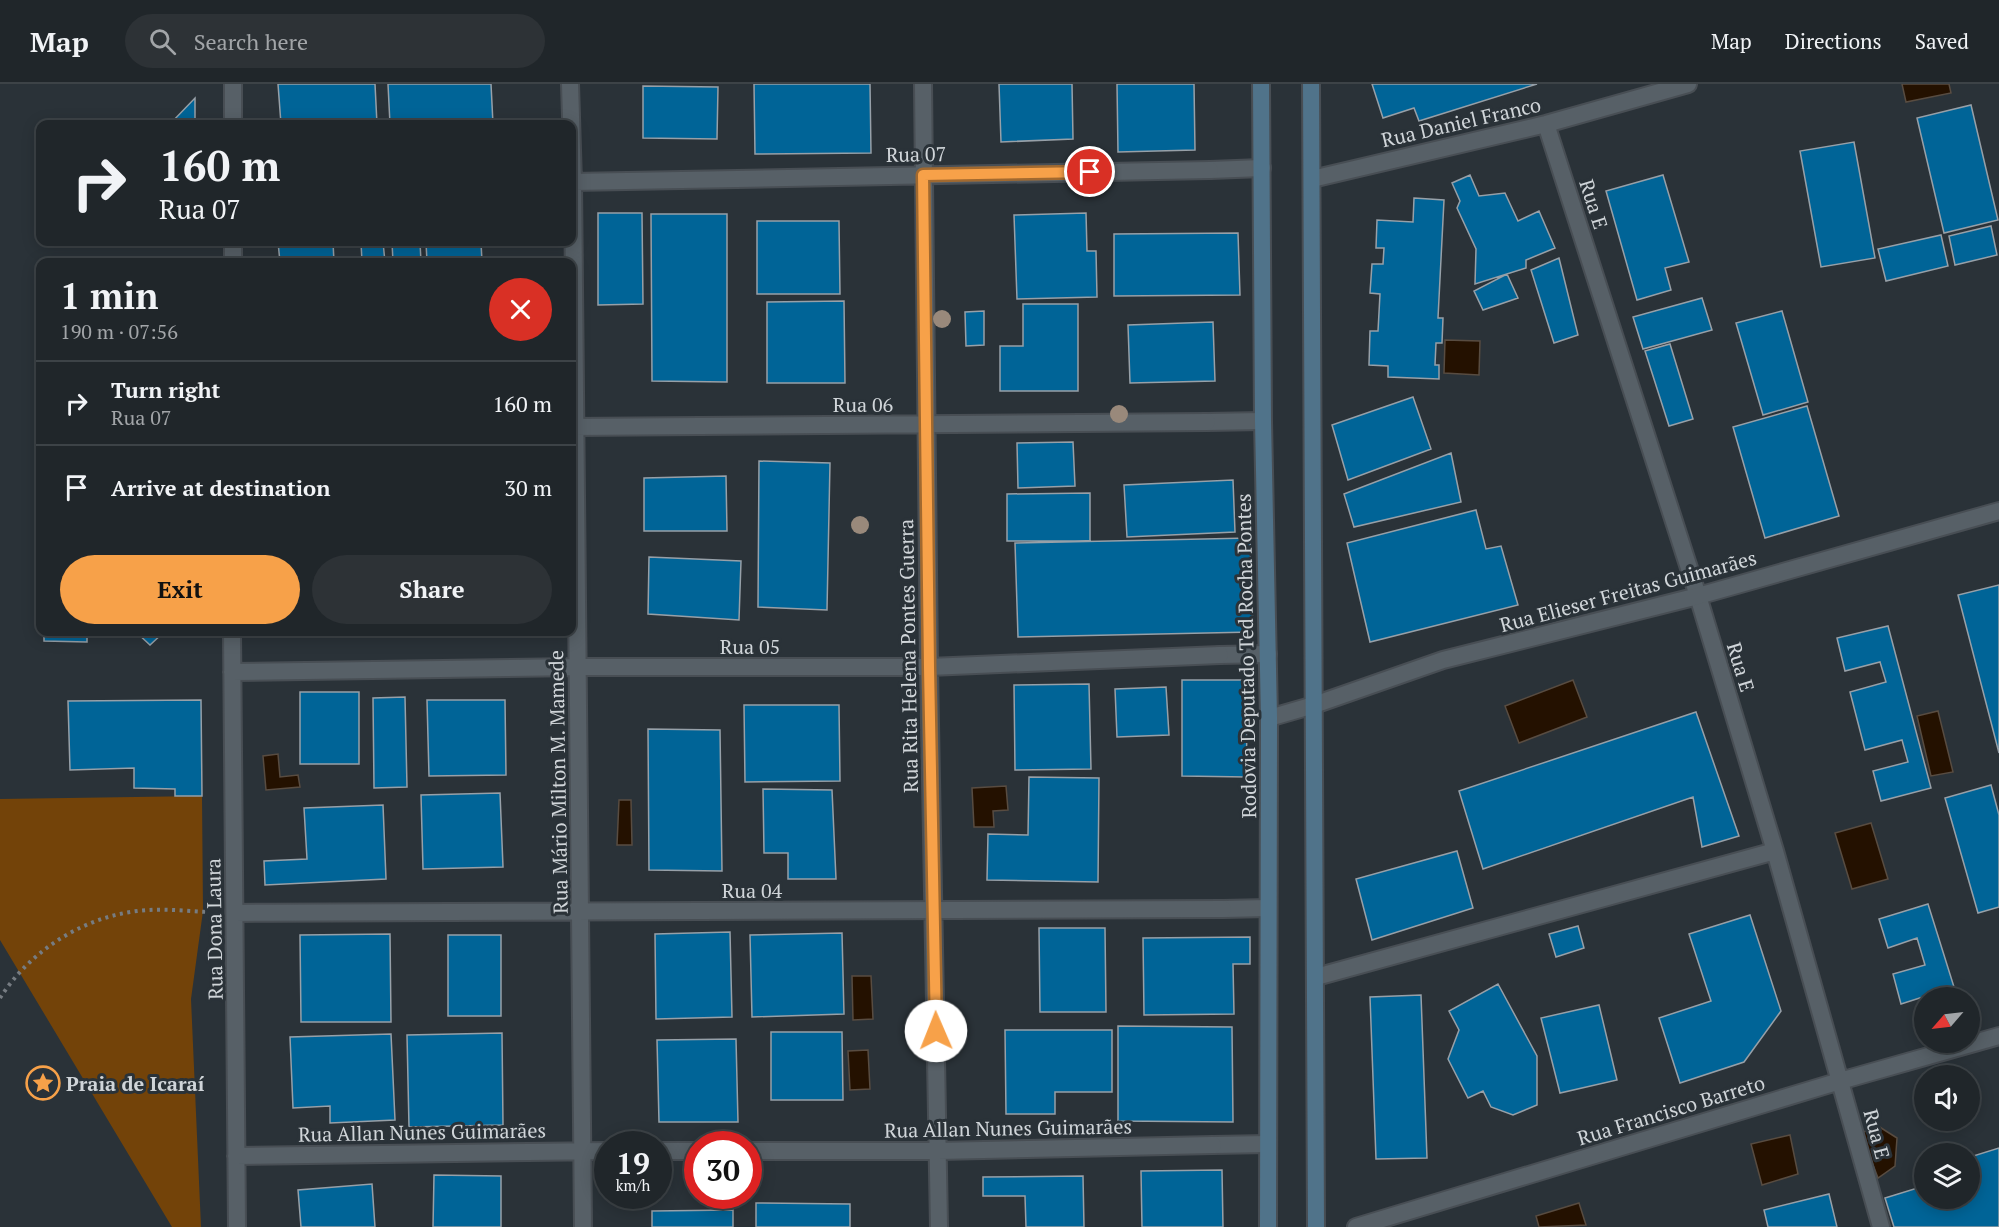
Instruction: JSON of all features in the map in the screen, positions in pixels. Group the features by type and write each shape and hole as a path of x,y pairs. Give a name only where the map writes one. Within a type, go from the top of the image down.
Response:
{"main road":[{"name":"Rodovia Deputado Ted Rocha Pontes","path":"1261,84 1263,421 1269,718 1268,1227"},
{"path":"1311,84 1316,1227"}],"street":[{"path":"233,84 233,120"},
{"name":"Rua Mário Milton M. Mamede","path":"570,84 571,120"},
{"name":"Rua Rita Helena Pontes Guerra","path":"923,84 929,667 939,1227"},
{"name":"Rua Daniel Franco","path":"1312,179 1546,124 1688,84"},
{"name":"Rua E","path":"1546,124 1698,596 1775,851 1881,1227"},
{"name":"Rua 07","path":"576,182 1262,168"},
{"name":"Rua 06","path":"576,427 1263,421"},
{"name":"Rua Elieser Freitas Guimarães","path":"1269,718 1314,705 1443,660 1698,596 1999,511"},
{"name":"Rua Mário Milton M. Mamede","path":"576,571 583,1227"},
{"name":"Rua Dona Laura","path":"232,636 237,1227"},
{"name":"Rua 05","path":"232,672 578,667 929,667 1268,654"},
{"path":"1316,977 1775,851"},
{"name":"Rua 04","path":"235,913 1268,909"},
{"name":"Rua Francisco Barreto","path":"1356,1227 1840,1081 1999,1036"},
{"name":"Rua Allan Nunes Guimarães","path":"762,1151 938,1151 1268,1144"},
{"name":"Rua Allan Nunes Guimarães","path":"236,1156 594,1151"}],"path":[{"path":"0,998 9,983 53,942 98,920 123,913 148,910 235,913"}],"shaded area":[{"path":"1902,84 1949,84 1951,93 1906,102"},
{"path":"1445,340 1480,341 1479,375 1444,373"},
{"path":"1573,680 1587,717 1519,743 1505,706"},
{"path":"1938,711 1953,772 1931,776 1917,716"},
{"path":"278,754 280,777 298,775 300,787 266,790 263,756"},
{"path":"1006,786 1008,810 993,811 994,827 974,827 972,788"},
{"path":"202,796 203,911 191,999 201,1227 172,1227 0,940 0,799"},
{"path":"619,800 631,800 632,845 617,845"},
{"path":"1871,823 1888,879 1852,889 1835,833"},
{"path":"852,976 871,976 873,1019 853,1020"},
{"path":"868,1050 870,1089 850,1090 848,1051"},
{"path":"1878,1126 1897,1138 1895,1166 1878,1178 1861,1133"},
{"path":"1790,1135 1798,1174 1762,1185 1751,1144"},
{"path":"1579,1203 1586,1225 1539,1227 1536,1216"}],"building":[{"path":"278,84 375,84 377,120 281,120"},
{"path":"388,84 491,84 493,120 390,120"},
{"path":"754,84 870,84 871,153 755,154"},
{"path":"999,84 1072,84 1073,139 1001,142"},
{"path":"1117,84 1194,84 1195,150 1118,152"},
{"path":"1372,84 1537,84 1419,121 1414,108 1383,118"},
{"path":"643,86 718,87 717,139 643,138"},
{"path":"195,98 195,120 174,120"},
{"path":"1971,105 1998,220 1944,233 1917,118"},
{"path":"1854,142 1875,258 1821,267 1800,151"},
{"path":"1470,175 1479,196 1505,193 1518,221 1539,211 1555,248 1526,260 1526,268 1475,284 1476,249 1457,208 1460,201 1452,183"},
{"path":"1663,175 1689,262 1665,268 1671,290 1637,300 1606,191"},
{"path":"1414,198 1444,200 1438,318 1443,318 1442,343 1436,343 1435,365 1439,365 1439,379 1388,377 1388,366 1369,365 1370,331 1378,331 1380,294 1370,293 1372,264 1383,264 1384,248 1376,248 1377,220 1413,222"},
{"path":"598,213 642,213 643,304 598,305"},
{"path":"1086,213 1087,251 1096,251 1097,297 1017,299 1014,215"},
{"path":"651,214 727,214 727,382 652,381"},
{"path":"757,221 839,221 840,294 757,294"},
{"path":"1991,226 1997,255 1955,265 1949,236"},
{"path":"1238,233 1240,295 1114,296 1114,234"},
{"path":"1941,235 1948,266 1886,281 1878,249"},
{"path":"278,246 333,246 334,258 280,258"},
{"path":"361,246 383,246 385,258 362,258"},
{"path":"392,246 420,246 421,258 393,258"},
{"path":"426,246 481,246 482,258 427,258"},
{"path":"1559,258 1578,335 1554,343 1531,270"},
{"path":"1507,274 1518,298 1483,310 1474,291"},
{"path":"1702,298 1712,330 1643,349 1633,317"},
{"path":"844,301 845,383 767,383 767,302"},
{"path":"1023,304 1078,304 1078,391 1000,391 1000,346 1023,346"},
{"path":"984,311 984,345 966,346 965,312"},
{"path":"1782,311 1808,402 1763,415 1736,323"},
{"path":"1213,322 1215,381 1130,383 1128,325"},
{"path":"1670,344 1693,419 1669,426 1645,351"},
{"path":"1413,397 1431,449 1348,480 1332,425"},
{"path":"1807,406 1839,516 1765,538 1733,427"},
{"path":"1073,442 1075,486 1018,488 1017,443"},
{"path":"1451,453 1461,502 1354,527 1344,494"},
{"path":"759,461 830,463 827,610 758,607"},
{"path":"726,476 727,531 644,531 644,478"},
{"path":"1233,480 1235,532 1127,537 1124,485"},
{"path":"1090,493 1090,541 1007,541 1007,494"},
{"path":"1476,510 1486,549 1501,546 1518,605 1370,642 1347,543"},
{"path":"1250,538 1253,632 1018,637 1015,543"},
{"path":"649,557 741,561 739,620 648,614"},
{"path":"1999,585 1999,753 1958,595"},
{"path":"1888,626 1931,788 1881,801 1873,771 1908,762 1902,740 1865,750 1850,692 1886,682 1880,662 1845,671 1837,638"},
{"path":"44,636 87,636 87,642 44,641"},
{"path":"140,636 160,636 150,645"},
{"path":"1182,680 1246,680 1247,777 1182,776"},
{"path":"1089,684 1091,769 1015,770 1014,685"},
{"path":"1166,687 1169,735 1117,737 1115,689"},
{"path":"300,692 359,692 359,764 300,764"},
{"path":"405,697 407,787 374,788 373,698"},
{"path":"201,700 202,796 175,796 175,789 134,788 134,768 70,770 68,701"},
{"path":"427,700 505,700 506,775 429,776"},
{"path":"744,705 839,705 840,781 745,782"},
{"path":"1696,712 1739,836 1702,847 1693,797 1483,869 1459,791"},
{"path":"648,729 720,730 722,871 649,870"},
{"path":"1029,777 1099,778 1098,882 987,880 988,834 1028,835"},
{"path":"1991,785 1999,815 1999,907 1978,913 1945,798"},
{"path":"763,789 832,790 836,879 788,879 788,853 764,853"},
{"path":"500,793 503,867 423,869 421,795"},
{"path":"383,805 386,879 265,885 264,861 307,859 304,808"},
{"path":"1457,851 1473,908 1372,940 1356,879"},
{"path":"1928,904 1954,987 1914,987 1914,1000 1901,1004 1893,974 1925,965 1917,938 1888,948 1879,919"},
{"path":"1750,915 1781,1011 1744,1062 1680,1083 1659,1018 1711,1001 1689,934"},
{"path":"1578,926 1584,948 1556,957 1549,934"},
{"path":"1039,928 1105,928 1106,1012 1040,1012"},
{"path":"730,932 732,1017 656,1019 655,934"},
{"path":"842,933 844,1014 752,1017 750,935"},
{"path":"390,934 391,1022 301,1022 300,935"},
{"path":"448,935 501,935 501,1016 448,1016"},
{"path":"1250,937 1250,964 1233,964 1234,1014 1144,1015 1143,938"},
{"path":"1498,984 1537,1056 1537,1105 1513,1115 1491,1107 1483,1091 1468,1098 1448,1059 1459,1030 1449,1011"},
{"path":"1421,995 1427,1158 1376,1159 1370,997"},
{"path":"1599,1005 1617,1080 1560,1093 1541,1018"},
{"path":"1118,1026 1232,1027 1233,1122 1118,1121"},
{"path":"1005,1030 1112,1030 1112,1092 1055,1092 1055,1114 1006,1114"},
{"path":"771,1032 842,1032 843,1100 771,1100"},
{"path":"502,1033 503,1125 409,1127 407,1035"},
{"path":"391,1034 395,1120 330,1123 330,1106 293,1108 290,1037"},
{"path":"736,1039 738,1122 659,1122 657,1040"},
{"path":"1999,1148 1999,1227 1894,1227 1885,1198 1914,1189 1914,1209 1980,1209 1980,1154"},
{"path":"1222,1170 1223,1227 1142,1227 1141,1171"},
{"path":"434,1175 501,1176 501,1227 433,1227"},
{"path":"1083,1176 1084,1227 1026,1227 1025,1196 983,1196 983,1177"},
{"path":"372,1184 375,1227 301,1227 298,1190"},
{"path":"1829,1194 1837,1227 1768,1227 1764,1210"},
{"path":"762,1203 850,1204 850,1227 756,1227 756,1209 762,1209"},
{"path":"733,1210 733,1227 652,1227 652,1211"}],"place":[{"name":"Praia de Icaraí","path":"43,1083"}],"route":[{"path":"936,1031 923,175 1090,172"}]}
